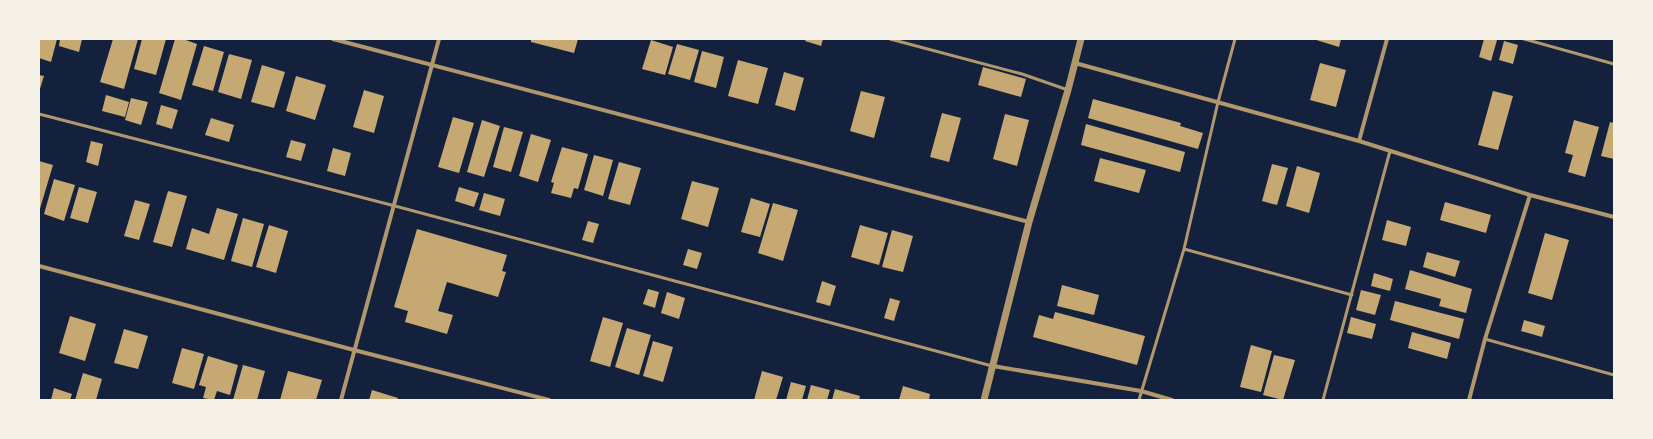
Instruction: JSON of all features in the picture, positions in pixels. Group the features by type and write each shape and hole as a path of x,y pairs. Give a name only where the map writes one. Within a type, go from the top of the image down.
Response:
{"street":[{"path":"333,39 1029,222"},
{"path":"341,400 395,206 439,39"},
{"path":"984,400 1029,222 1068,90 1081,39"},
{"path":"1359,141 1387,39"},
{"path":"1075,63 1359,141 1530,195 1614,218"},
{"path":"1469,400 1485,339 1530,195"},
{"path":"39,266 549,400"},
{"path":"993,366 1141,391 1172,400"}],"lane":[{"path":"890,39 1022,74 1068,90"},
{"path":"1139,400 1184,249 1218,102 1235,39"},
{"path":"1524,39 1614,64"},
{"path":"39,114 395,206 993,366"},
{"path":"1323,400 1390,151"},
{"path":"1184,249 1352,295"},
{"path":"1485,339 1614,375"}],"building":[{"path":"39,39 57,39 51,62 39,58"},
{"path":"60,39 82,39 79,52 59,46"},
{"path":"113,39 138,39 124,89 100,82"},
{"path":"142,39 166,39 156,75 134,69"},
{"path":"175,39 183,39 197,44 181,100 159,93"},
{"path":"531,39 578,39 574,53 531,42"},
{"path":"806,39 823,39 821,46 805,41"},
{"path":"1313,39 1341,39 1339,47"},
{"path":"1484,39 1497,40 1491,61 1479,57"},
{"path":"651,40 673,47 665,75 642,69"},
{"path":"1504,41 1518,45 1513,64 1499,60"},
{"path":"677,44 699,50 690,80 668,74"},
{"path":"204,46 224,52 213,91 192,85"},
{"path":"702,51 724,57 716,88 694,82"},
{"path":"229,54 252,60 241,99 218,92"},
{"path":"738,60 768,68 758,104 728,96"},
{"path":"1320,63 1346,70 1336,107 1310,100"},
{"path":"262,65 285,72 274,108 251,102"},
{"path":"983,67 1026,79 1021,97 978,85"},
{"path":"784,72 804,78 795,111 775,105"},
{"path":"39,75 44,76 39,92"},
{"path":"296,76 326,85 315,120 286,111"},
{"path":"364,90 384,96 374,133 353,127"},
{"path":"861,91 885,97 874,138 850,131"},
{"path":"1493,91 1513,96 1498,150 1478,145"},
{"path":"106,95 129,102 125,117 102,111"},
{"path":"131,98 148,102 141,125 125,120"},
{"path":"1093,99 1181,123 1180,126 1203,133 1198,149 1088,118"},
{"path":"161,105 178,110 172,129 156,124"},
{"path":"942,113 961,118 949,162 930,157"},
{"path":"1005,114 1029,120 1017,166 993,159"},
{"path":"453,117 474,123 459,173 438,167"},
{"path":"211,118 234,125 229,142 205,135"},
{"path":"482,120 500,126 484,177 467,172"},
{"path":"1574,120 1599,127 1585,177 1568,172 1573,155 1565,153"},
{"path":"1610,122 1614,123 1614,159 1601,156"},
{"path":"1086,124 1185,152 1180,172 1081,145"},
{"path":"504,127 523,132 511,172 493,167"},
{"path":"531,134 551,140 538,182 519,176"},
{"path":"291,140 306,144 301,161 286,157"},
{"path":"91,141 103,144 98,166 86,162"},
{"path":"562,147 588,154 578,189 574,188 571,198 551,193 554,183 551,182"},
{"path":"333,148 351,153 345,176 327,171"},
{"path":"594,155 613,160 603,196 584,190"},
{"path":"1100,158 1146,170 1139,193 1094,181"},
{"path":"39,161 53,165 39,212"},
{"path":"619,162 641,168 630,205 608,199"},
{"path":"1272,164 1288,168 1277,205 1262,201"},
{"path":"1297,166 1320,173 1309,213 1286,206"},
{"path":"54,179 75,185 64,221 44,214"},
{"path":"692,181 719,188 708,227 681,219"},
{"path":"79,187 97,192 88,223 70,218"},
{"path":"459,187 479,193 474,207 455,201"},
{"path":"168,191 187,196 172,247 153,242"},
{"path":"484,193 505,199 500,216 479,210"},
{"path":"751,198 770,204 760,237 741,232"},
{"path":"135,200 150,204 139,240 124,236"},
{"path":"1445,202 1491,215 1486,233 1440,220"},
{"path":"773,203 798,210 783,261 758,253"},
{"path":"217,208 238,214 224,260 186,249 192,228 209,234"},
{"path":"243,218 264,224 252,267 231,261"},
{"path":"1387,220 1411,227 1406,246 1382,240"},
{"path":"588,221 599,224 593,243 582,240"},
{"path":"269,225 288,231 276,273 256,267"},
{"path":"860,225 888,233 879,265 851,257"},
{"path":"417,229 507,255 502,271 506,272 498,297 447,282 438,311 453,315 447,334 405,322 408,311 394,307"},
{"path":"892,230 913,236 903,272 882,267"},
{"path":"1545,233 1569,240 1552,300 1528,293"},
{"path":"688,249 702,253 697,269 683,265"},
{"path":"1427,252 1460,261 1455,277 1423,267"},
{"path":"1410,270 1472,289 1466,313 1439,306 1441,299 1405,289"},
{"path":"1374,273 1393,279 1390,291 1371,286"},
{"path":"822,281 836,286 830,306 816,302"},
{"path":"1062,285 1099,295 1094,315 1057,306"},
{"path":"648,289 659,292 655,308 643,304"},
{"path":"1361,290 1381,295 1375,315 1356,310"},
{"path":"667,292 685,298 679,319 661,313"},
{"path":"890,298 900,301 894,321 884,318"},
{"path":"1395,301 1464,319 1459,339 1390,320"},
{"path":"1055,312 1145,336 1137,365 1033,337 1039,315 1053,319"},
{"path":"70,316 96,324 85,361 59,353"},
{"path":"603,317 623,323 610,367 590,361"},
{"path":"1351,317 1376,324 1372,339 1347,333"},
{"path":"1524,320 1545,326 1542,337 1521,331"},
{"path":"627,328 651,335 639,375 615,367"},
{"path":"124,329 148,336 138,369 114,363"},
{"path":"1412,332 1451,343 1447,359 1408,348"},
{"path":"653,341 673,347 663,382 643,376"},
{"path":"1251,345 1272,351 1261,392 1240,387"},
{"path":"182,348 204,354 194,389 172,383"},
{"path":"1274,355 1295,360 1283,400 1263,395"},
{"path":"208,356 238,365 230,395 217,391 214,400 203,398 206,387 199,385"},
{"path":"243,365 265,371 257,400 233,400"},
{"path":"288,371 322,380 316,400 280,400"},
{"path":"762,371 783,377 776,400 754,400"},
{"path":"83,373 102,379 96,400 75,400"},
{"path":"791,382 806,386 802,400 786,400"},
{"path":"811,385 830,390 827,400 807,400"},
{"path":"903,386 930,394 929,400 899,400"},
{"path":"54,388 72,394 70,400 51,400"},
{"path":"835,389 860,396 859,400 832,400"},
{"path":"372,390 398,398 397,400 369,400"}]}
